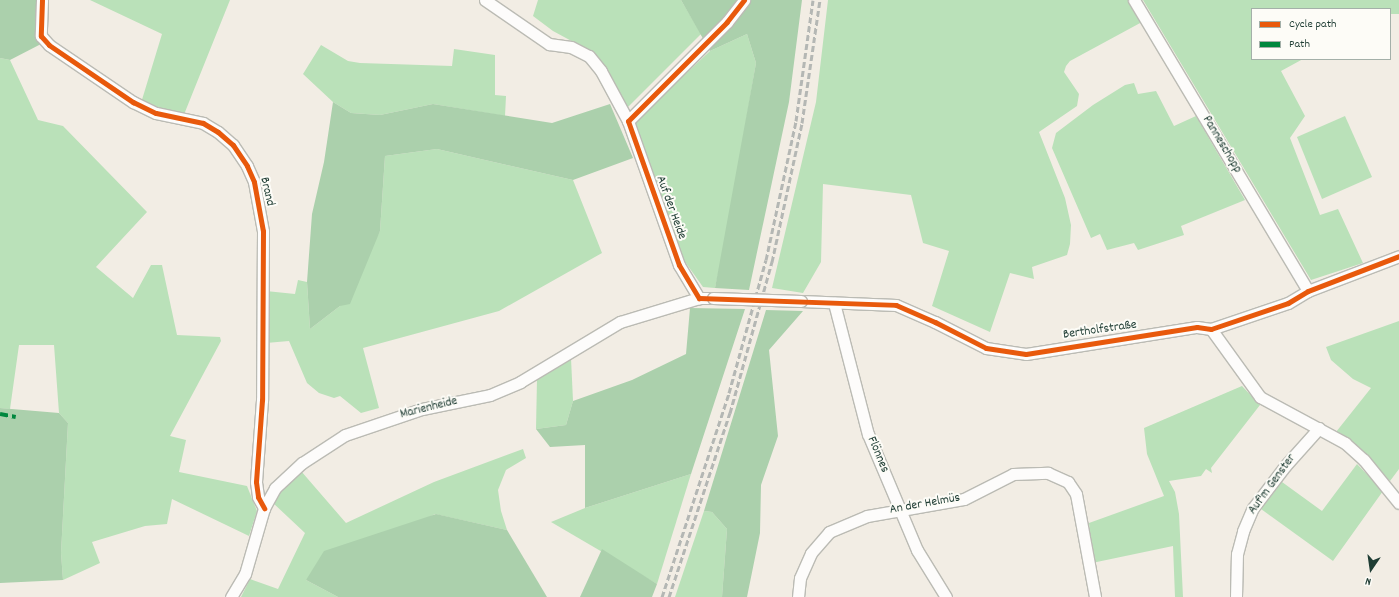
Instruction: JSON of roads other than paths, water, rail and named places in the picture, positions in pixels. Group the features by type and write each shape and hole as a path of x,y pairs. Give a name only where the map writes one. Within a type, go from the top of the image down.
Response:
{"street":[{"name":"Brand","path":"42,0 41,36 49,45 133,102 156,112 203,123 218,132 233,145 247,166 254,182 263,231 262,400 256,482 258,497 264,508"},
{"name":"Auf der Heide","path":"485,0 549,44 571,47 589,56 601,71 628,121 679,265 700,298"},
{"path":"628,121 727,22 744,0"},
{"name":"Panneschopp","path":"1134,0 1308,291"},
{"name":"Bertholfstraße","path":"713,298 900,306 986,348 1026,354 1197,327 1211,329 1288,303 1308,291 1399,256"},
{"name":"Marienheide","path":"231,597 245,574 264,508 275,488 302,462 345,435 422,409 490,395 520,382 620,322 700,298 713,298"},
{"name":"Flönnes","path":"834,303 868,434 898,510 917,550 946,597"},
{"path":"1211,329 1260,397 1345,443 1364,460 1399,503"},
{"name":"Auf'm Genster","path":"1236,597 1237,554 1243,531 1253,508 1284,466 1319,428"},
{"name":"An der Helmüs","path":"798,597 800,578 811,553 829,532 867,516 964,500 1013,474 1048,473 1068,482 1076,494 1095,597"}],"railway":[{"path":"662,597 729,393 766,260 796,121 813,0"},
{"path":"669,597 730,413 772,262 802,123 820,0"}]}
